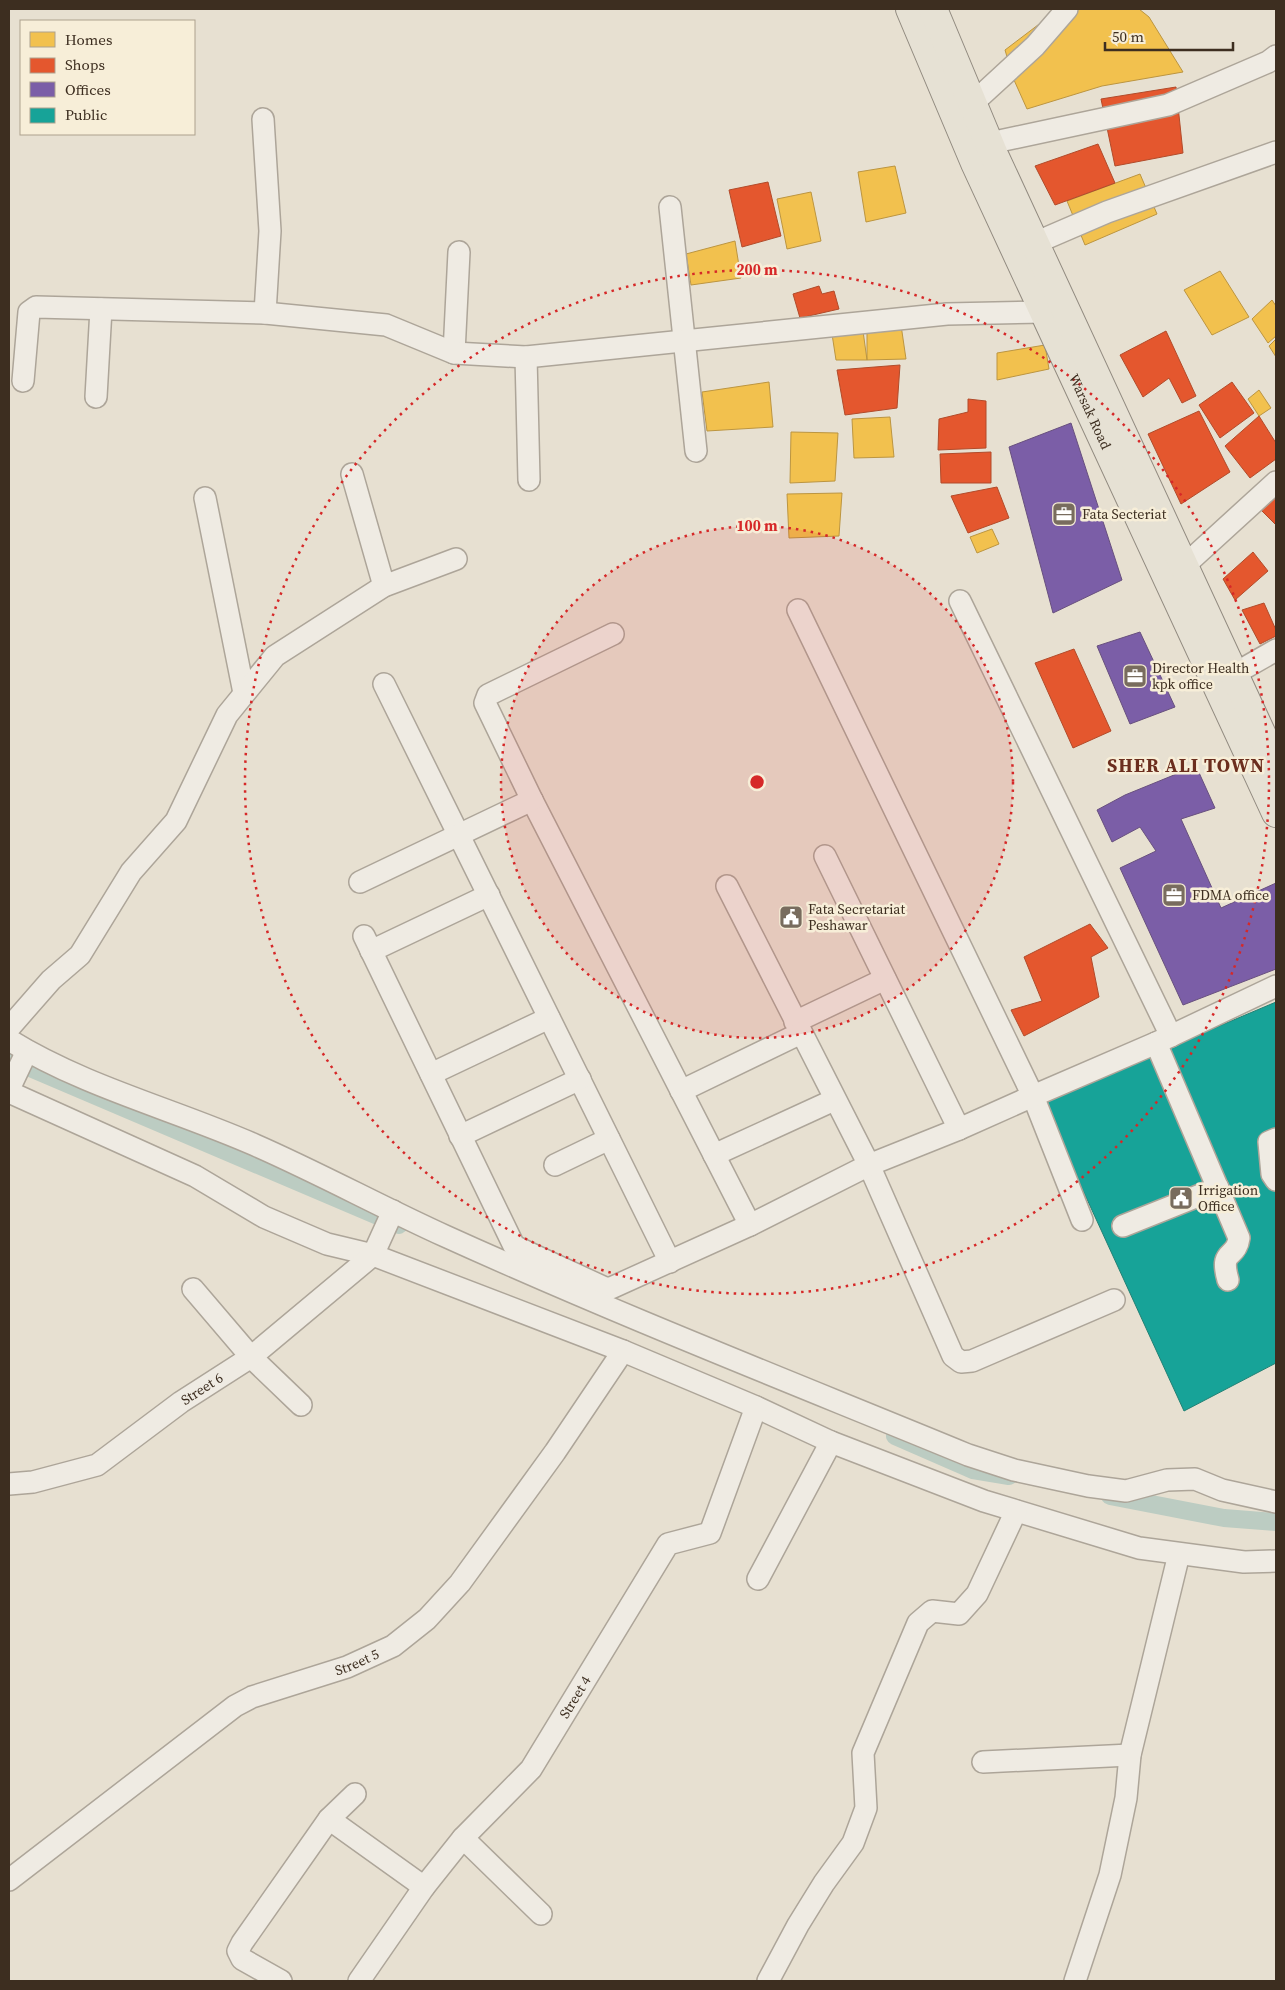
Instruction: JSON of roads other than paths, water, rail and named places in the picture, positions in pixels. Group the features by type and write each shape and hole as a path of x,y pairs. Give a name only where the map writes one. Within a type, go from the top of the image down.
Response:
{"main road":[{"name":"Warsak Road","path":"910,9 932,25 973,103 990,143 1002,197 1035,242 1276,765"},
{"name":"Warsak Road","path":"932,25 1002,197 1044,312 1276,813"}],"street":[{"path":"973,103 1035,46 1067,9"},
{"path":"990,143 1168,106 1268,62 1276,56"},
{"path":"263,118 270,231 265,313"},
{"path":"1035,242 1107,212 1276,152"},
{"path":"670,207 696,451"},
{"path":"454,353 458,252"},
{"path":"23,381 29,312 36,307 265,313 386,325 454,353 526,358 947,314 1044,312"},
{"path":"96,397 101,309"},
{"path":"526,358 529,480"},
{"path":"352,474 384,586"},
{"path":"1184,566 1276,482"},
{"path":"205,498 244,694"},
{"path":"9,1028 51,980 80,955 131,872 176,821 227,715 275,656 384,586 456,559"},
{"path":"960,601 1164,1040 1218,1188 1239,1238 1238,1244 1226,1258 1224,1265 1228,1280"},
{"path":"798,610 1033,1096 1082,1220"},
{"path":"613,634 488,695 485,703 532,800 750,1225"},
{"path":"1234,674 1276,650"},
{"path":"384,684 670,1262"},
{"path":"360,882 532,800"},
{"path":"825,856 959,1129"},
{"path":"727,886 834,1100 869,1165 953,1356 961,1362 972,1361 1114,1300"},
{"path":"488,895 367,943 514,1246 605,1288 611,1288 750,1225 869,1165 959,1129 1164,1040 1276,986"},
{"path":"681,1091 885,979"},
{"path":"431,1074 549,1018"},
{"path":"1276,1502 1222,1490 1195,1479 1167,1480 1126,1491 1088,1486 1014,1470 968,1456 622,1313 444,1236 254,1144 111,1090 18,1045 9,1090 195,1176 264,1217 327,1244 374,1255 623,1351 756,1407 831,1442 984,1501 1139,1548 1244,1562 1276,1561"},
{"path":"460,1136 580,1079"},
{"path":"714,1156 834,1100"},
{"path":"555,1165 609,1139"},
{"path":"1276,1139 1269,1142 1272,1174 1276,1180"},
{"path":"1123,1226 1218,1188"},
{"path":"374,1255 392,1211"},
{"name":"Street 6","path":"9,1484 33,1482 96,1464 181,1402 251,1357 374,1255"},
{"path":"193,1289 251,1357 301,1405"},
{"name":"Street 5","path":"12,1870 235,1706 252,1697 347,1667 393,1646 427,1619 460,1583 555,1452 623,1351"},
{"name":"Street 4","path":"359,1981 424,1886 463,1838 531,1769 668,1544 710,1533 756,1407"},
{"path":"758,1579 831,1442"},
{"path":"768,1981 824,1882 853,1843 866,1808 863,1753 918,1623 932,1611 958,1614 977,1594 1016,1511"},
{"path":"1075,1981 1110,1875 1126,1798 1130,1755 1180,1554"},
{"path":"983,1762 1130,1755"},
{"path":"281,1981 258,1975 242,1960 238,1951 329,1819 355,1794"},
{"path":"329,1819 424,1886"},
{"path":"463,1838 541,1914"}],"waterway":[{"path":"9,1059 399,1225"},
{"path":"895,1436 973,1470 1009,1476"},
{"path":"1110,1496 1224,1518 1276,1522"}],"place":[{"name":"Fata Secteriat","path":"1064,514"},
{"name":"Director Health kpk office","path":"1135,676"},
{"name":"FDMA office","path":"1174,895"},
{"name":"Fata Secretariat Peshawar","path":"791,917"},
{"name":"Irrigation Office","path":"1181,1198"}],"district":[{"name":"SHER ALI TOWN","path":"1186,765"}]}
